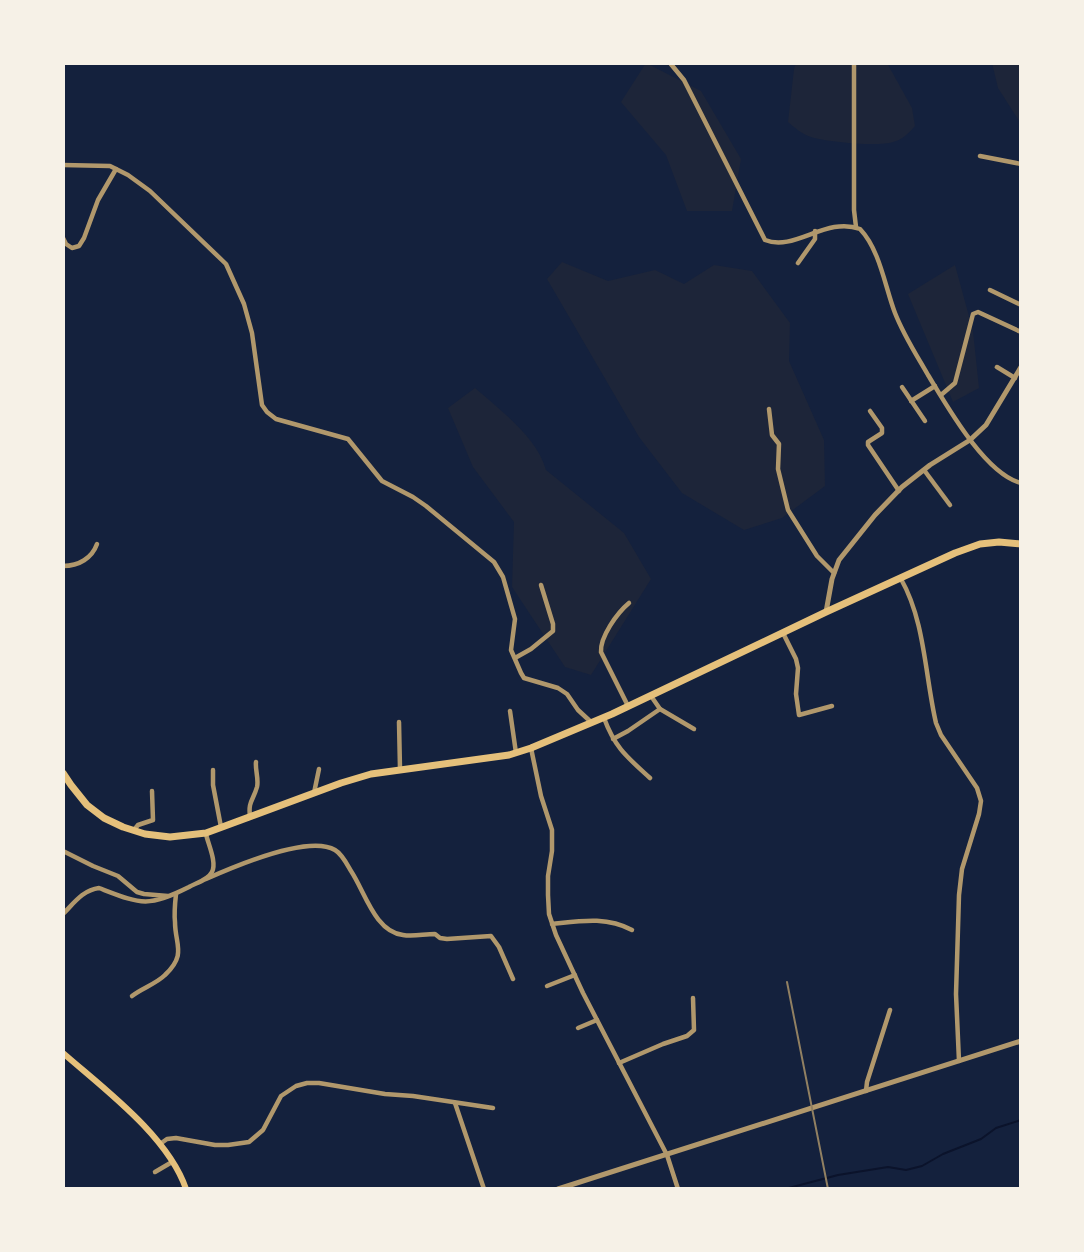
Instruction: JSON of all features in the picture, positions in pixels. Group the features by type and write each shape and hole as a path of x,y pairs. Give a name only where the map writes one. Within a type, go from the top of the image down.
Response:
{"highway":[{"path":"63,774 94,811 114,824 145,834 170,837 206,833 371,774 516,753 531,748 604,718 956,553 980,544 1021,544"}],"main road":[{"path":"63,1053 134,1116 172,1163 186,1189"}],"street":[{"path":"670,63 684,80 765,240 774,244 782,243 816,231 844,226 856,227 864,233 874,249 906,339 940,395 970,441 1008,479 1021,483"},
{"path":"854,63 856,227"},
{"path":"980,156 1021,164"},
{"path":"63,165 100,165 128,175 150,191 226,264 247,314 262,405 267,412 276,419 348,439 383,481 426,506 485,554 503,577 515,619 512,650 524,678 558,688 567,694 591,723"},
{"path":"63,238 72,248 79,246 98,200 116,169"},
{"path":"799,263 815,239 816,231"},
{"path":"990,289 1021,306"},
{"path":"940,395 955,383 973,314 978,312 1021,332"},
{"path":"997,367 1015,378"},
{"path":"826,612 839,560 899,491 924,470 970,441 986,425 1021,367"},
{"path":"911,401 935,386"},
{"path":"902,387 925,421"},
{"path":"769,409 772,435 779,444 778,469 788,510 817,556 834,573"},
{"path":"870,411 882,428 882,433 868,442 868,445 899,491"},
{"path":"924,470 950,505"},
{"path":"63,566 77,564 92,555 97,544"},
{"path":"901,579 912,601 936,723 941,735 977,788 981,801 961,869 956,994 959,1061"},
{"path":"515,658 554,631 541,585"},
{"path":"628,706 601,652 600,644 612,622 629,603"},
{"path":"783,632 798,668 796,694 799,715 832,706"},
{"path":"651,695 660,709 694,729"},
{"path":"613,739 628,732 660,709"},
{"path":"510,711 516,753"},
{"path":"604,718 613,739 628,758 650,778"},
{"path":"399,722 400,770"},
{"path":"531,748 541,796 552,830 548,876 549,914 552,924 597,1020 667,1155 678,1189"},
{"path":"250,817 248,806 258,784 256,762"},
{"path":"213,769 213,785 221,828"},
{"path":"314,794 319,769"},
{"path":"134,831 138,825 153,820 152,792"},
{"path":"206,833 214,864 206,879"},
{"path":"63,914 82,895 94,888 134,901 152,902 242,864 290,848 324,847 335,850 342,857 385,929 405,936 435,934 447,939 491,936 499,947 513,979"},
{"path":"63,851 118,877 137,892 169,896"},
{"path":"132,996 164,976 178,954 179,945 174,926 176,894"},
{"path":"552,924 593,919 612,922 632,930"},
{"path":"547,986 575,975"},
{"path":"619,1063 687,1036 694,1030 693,998"},
{"path":"866,1091 890,1010"},
{"path":"578,1028 597,1020"},
{"path":"558,1189 1021,1041"},
{"path":"159,1145 167,1139 176,1138 215,1145 248,1142 262,1130 281,1096 302,1084 314,1082 493,1108"},
{"path":"455,1103 484,1189"},
{"path":"155,1172 172,1163"}],"shaded area":[{"path":"646,63 701,91 741,159 732,211 687,211 666,155 621,102"},
{"path":"796,63 887,63 912,108 915,126 902,138 886,143 840,142 805,134 788,122"},
{"path":"992,63 1021,63 1021,124 998,88"},
{"path":"562,262 608,281 655,270 684,284 714,265 752,271 790,323 789,361 824,440 825,486 782,518 744,530 682,493 639,437 547,279"},
{"path":"955,265 973,331 979,388 953,402 908,294"},
{"path":"475,388 526,435 535,446 546,470 624,533 651,579 591,675 565,667 512,587 514,522 473,467 448,408"}],"waterway":[{"path":"785,1189 838,1175 888,1167 906,1170 922,1166 943,1154 981,1139 996,1128 1021,1120"}],"railway":[{"path":"787,982 828,1189"}]}
